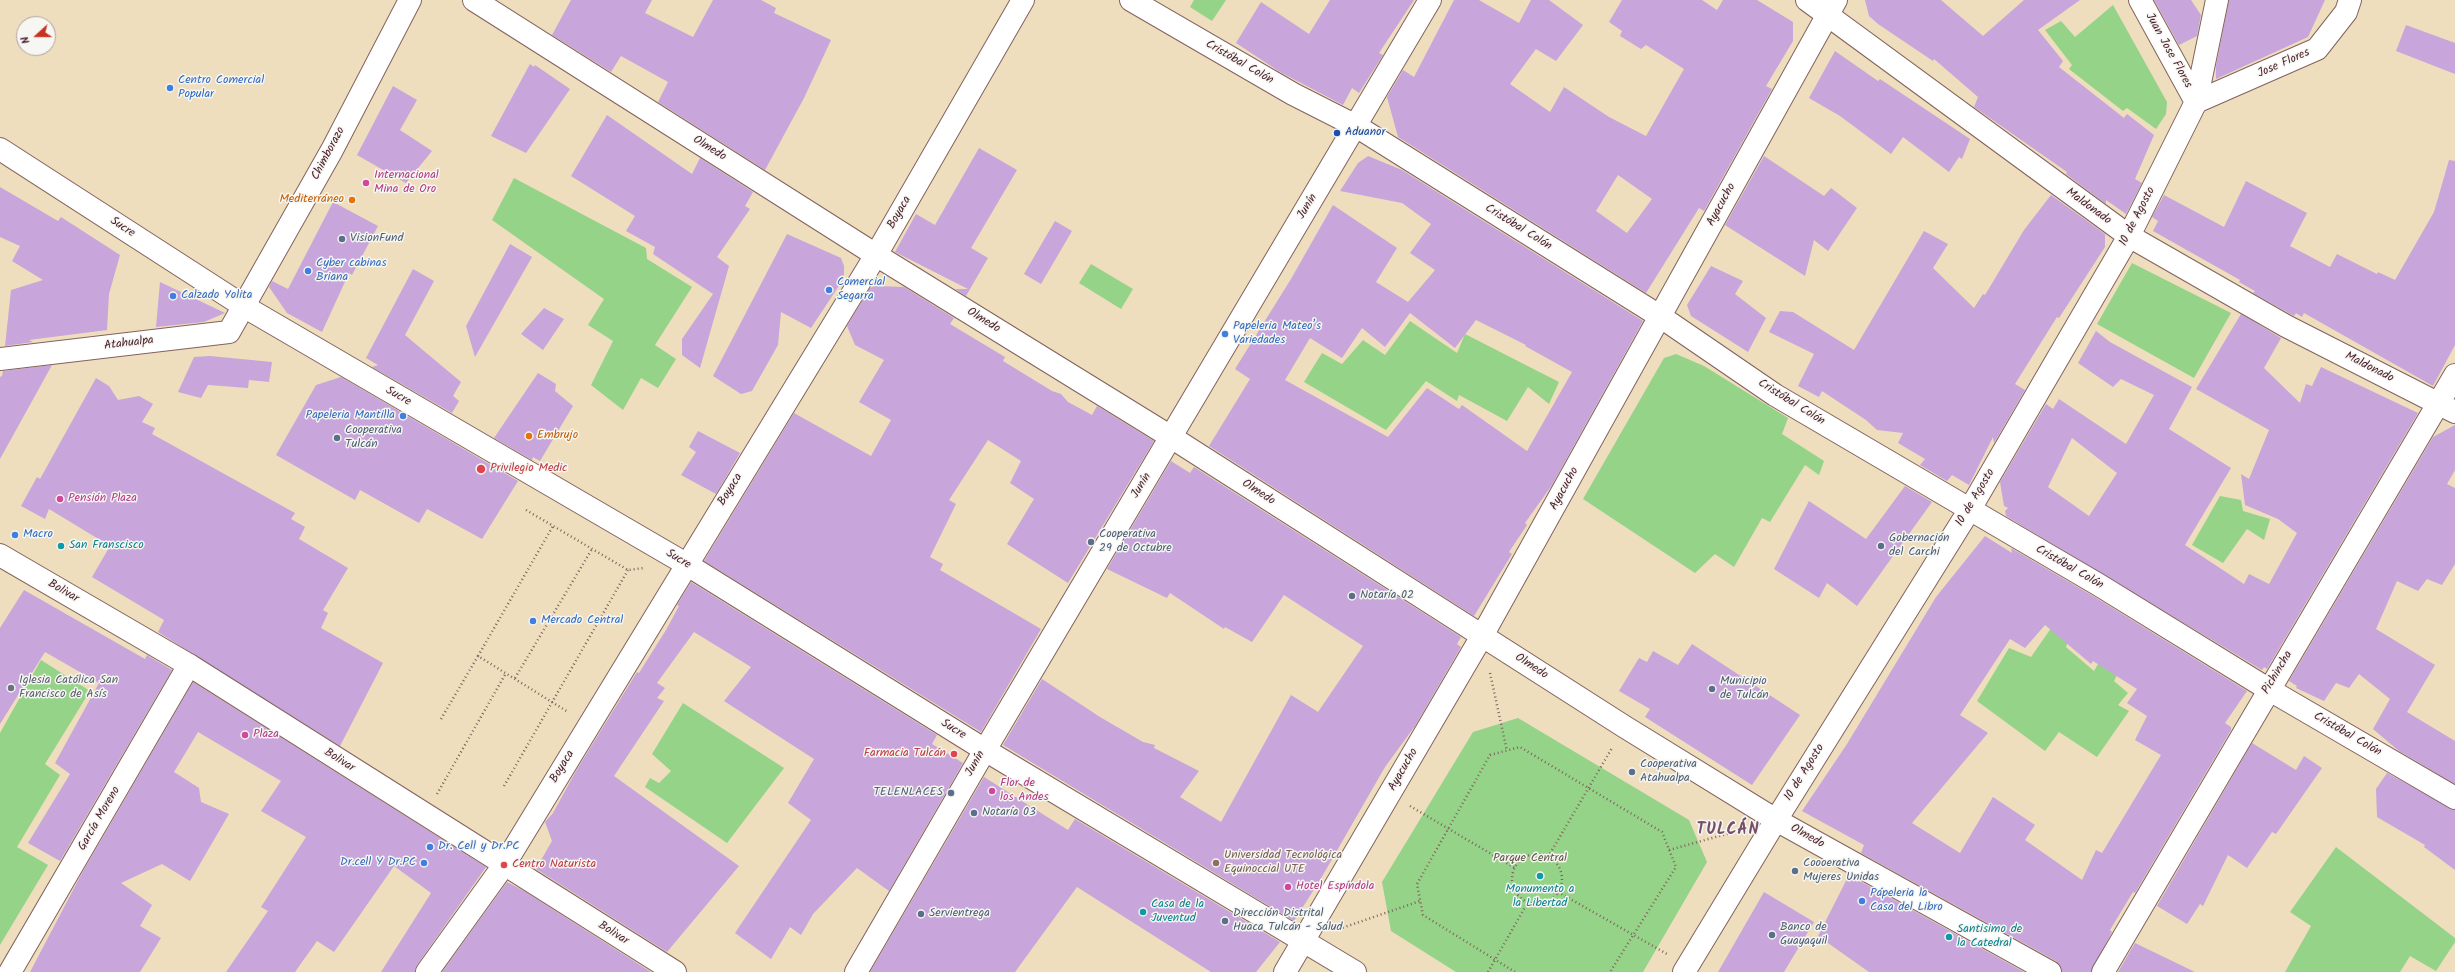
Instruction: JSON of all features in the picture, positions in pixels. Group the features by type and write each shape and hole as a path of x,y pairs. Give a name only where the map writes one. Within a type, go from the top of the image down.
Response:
{"street":[{"name":"Chimborazo","path":"245,308 410,0"},
{"name":"Olmedo","path":"474,0 876,255 1171,438 1625,727 1776,820 2050,972"},
{"name":"Boyaca","path":"427,972 504,865 686,564 876,255 1023,0"},
{"name":"Cristóbal Colón","path":"1131,0 1293,94 1356,126 1661,317 1775,395 2099,585 2268,689 2455,798"},
{"name":"Junín","path":"856,972 985,750 1430,0"},
{"name":"Maldonado","path":"1807,0 1832,6 1975,125 2129,236 2286,326 2447,408"},
{"name":"Juan Jose Flores","path":"2140,0 2196,102"},
{"name":"10 de Agosto","path":"1686,969 1776,820 1970,509 2129,236 2196,102 2217,0"},
{"name":"Jose Flores","path":"2196,102 2317,49 2346,12 2350,0"},
{"name":"Ayacucho","path":"1285,972 1482,636 1661,317 1832,6"},
{"name":"Sucre","path":"0,149 245,308 686,564 985,750 1355,972"},
{"name":"Atahualpa","path":"0,359 229,332 245,308"},
{"name":"Pichincha","path":"2103,972 2268,689 2447,408 2455,374"},
{"name":"Bolivar","path":"0,555 189,665 675,972"},
{"name":"García Moreno","path":"10,972 189,665"}],"path":[{"path":"526,510 628,570 650,568"},
{"path":"441,719 553,526"},
{"path":"515,678 592,549"},
{"path":"504,786 628,570"},
{"path":"1482,636 1507,751"},
{"path":"478,656 589,725"},
{"path":"425,815 506,673"},
{"path":"1548,857 1625,727"},
{"path":"1515,972 1423,915 1417,884 1490,755 1520,747 1662,832 1676,867 1610,972"},
{"path":"1390,795 1515,868"},
{"path":"1669,850 1776,820"},
{"path":"1533,854 1548,857 1559,868 1561,884 1558,892 1545,902 1528,902 1515,892 1512,875 1515,868 1525,856 1533,854"},
{"path":"1558,892 1634,936 1686,969"},
{"path":"1304,941 1420,901"},
{"path":"1488,972 1528,902"}],"green space":[{"path":"1194,0 1226,0 1212,21 1190,7"},
{"path":"2113,5 2167,102 2166,114 2156,129 2127,108 2123,111 2069,69 2072,65 2045,30 2061,21 2075,37"},
{"path":"514,178 646,248 647,259 692,287 655,345 676,359 658,388 641,378 623,410 591,385 613,341 588,325 604,299 492,220"},
{"path":"2132,263 2231,313 2194,378 2097,324"},
{"path":"1091,264 1133,289 1121,309 1079,283"},
{"path":"1410,321 1457,353 1465,334 1559,382 1549,404 1528,387 1507,421 1459,395 1457,401 1426,381 1386,430 1304,382 1322,353 1342,364 1363,340 1385,355"},
{"path":"1676,354 1704,366 1788,418 1782,434 1824,461 1819,475 1805,465 1770,522 1762,518 1734,567 1715,554 1695,573 1583,499 1664,358"},
{"path":"2220,496 2241,500 2243,511 2270,519 2264,540 2247,529 2223,563 2192,545"},
{"path":"2056,621 2071,632 2066,647 2094,671 2102,657 2121,667 2114,681 2128,693 2118,705 2129,711 2097,757 2059,732 2045,751 1977,701 2009,648 2031,657"},
{"path":"41,660 90,691 45,764 60,775 17,847 48,865 0,945 0,733"},
{"path":"683,703 784,768 727,843 645,787 650,778 659,783 671,771 652,754"},
{"name":"Parque Central","path":"1518,718 1689,820 1707,862 1643,972 1456,972 1391,931 1382,882 1473,732"},
{"path":"2336,847 2455,938 2455,942 2436,971 2410,956 2400,972 2285,972 2311,926 2290,912"}],"building":[{"path":"571,0 652,0 645,13 693,37 713,0 761,0 776,8 774,13 831,40 804,98 765,170 658,102 668,82 621,56 611,72 552,35"},
{"path":"1330,0 1414,0 1379,53 1383,55 1359,93 1352,88 1343,105 1280,72 1236,43 1261,2 1309,34"},
{"path":"1454,0 1479,0 1519,23 1531,0 1549,0 1583,25 1556,61 1536,49 1510,84 1550,112 1564,87 1609,117 1646,136 1684,69 1646,45 1641,49 1620,36 1622,31 1609,22 1622,0 1702,0 1717,10 1723,0 1757,0 1793,22 1793,41 1766,86 1772,89 1704,211 1699,208 1646,293 1398,137 1387,97 1403,70 1414,77","holes":["1618,175 1652,199 1627,233 1596,211"]},
{"path":"1865,0 1941,0 1983,36 2024,0 2080,0 2038,30 2063,61 2059,67 2124,118 2127,114 2154,135 2135,179 2142,183 2126,214 2106,200 2106,204 2066,174 2067,172 1974,107 1978,97 1934,59 1933,61 1878,24 1869,16"},
{"path":"2154,0 2191,0 2201,15 2197,36 2179,45"},
{"path":"2229,0 2325,0 2308,37 2216,79 2216,66"},
{"path":"2406,25 2455,43 2455,74 2396,51"},
{"path":"1835,51 1878,81 1880,79 1970,139 1962,159 1959,157 1949,172 1903,137 1891,154 1840,116 1809,98"},
{"path":"530,64 534,67 535,65 570,89 526,153 491,136"},
{"path":"393,86 417,100 400,130 432,151 406,183 357,155"},
{"path":"607,115 692,174 700,158 753,192 745,206 750,209 717,257 729,266 700,368 682,355 682,339 713,294 653,254 655,247 626,231 635,216 571,176"},
{"path":"979,148 1017,170 971,248 988,258 966,296 955,289 968,289 895,252 916,214 935,225"},
{"path":"1368,156 1402,170 1643,321 1552,485 1525,523 1527,525 1509,552 1512,554 1474,616 1209,446 1250,379 1235,369 1291,279 1333,205 1397,248 1376,282 1408,302 1435,270 1410,253 1431,224 1402,203 1340,191 1358,163","holes":["1410,313 1455,348 1476,320 1526,345 1525,346 1572,372 1527,451 1462,405 1459,409 1427,388 1388,437 1285,380 1310,338 1342,358 1362,328 1385,347"]},
{"path":"1764,156 1824,196 1831,188 1857,208 1828,251 1814,240 1805,276 1725,225"},
{"path":"2449,160 2455,161 2455,345 2433,386 2304,313 2302,317 2296,313 2294,316 2292,315 2253,293 2255,291 2239,282 2240,280 2153,231 2158,221 2152,217 2164,195 2224,227 2246,181 2307,213 2290,246 2330,267 2337,254 2377,274 2378,272 2395,280 2434,212"},
{"path":"0,187 58,221 61,217 120,255 109,294 107,330 29,340 33,342 5,346 11,290 43,280 12,261 20,246 0,237"},
{"path":"2051,195 2105,234 2105,247 2059,318 2057,317 2015,384 2025,390 1994,443 1993,437 1969,485 1952,475 1947,481 1920,465 1925,459 1898,443 1903,433 1877,430 1866,420 1822,391 1819,397 1798,386 1814,354 1769,332 1780,311 1793,312 1854,350 1924,231 1948,244 1933,268 1974,308 1983,294 1985,295 2024,230"},
{"path":"333,202 378,226 352,275 349,273 322,332 287,313 269,287 272,281 288,289"},
{"path":"1055,221 1072,231 1041,284 1024,274"},
{"path":"787,234 841,258 844,266 844,278 811,328 781,312 778,345 752,391 741,394 713,376"},
{"path":"510,244 532,257 475,357 466,326"},
{"path":"1711,266 1743,281 1735,294 1766,318 1748,352 1691,316 1687,305"},
{"path":"413,269 434,281 405,335 461,382 453,396 459,401 452,413 372,367 378,365 366,358"},
{"name":"Calzado Yolita","path":"160,282 225,313 204,322 156,327"},
{"path":"875,286 904,287 954,318 950,324 1005,357 1003,361 1052,391 1061,394 1068,402 1092,415 1097,406 1154,441 1068,583 1007,544 1034,499 1010,483 1021,461 988,440 949,500 956,504 930,557 943,564 940,570 1041,629 981,732 704,561 794,413 871,456 891,420 859,402 884,360 855,345 847,326 870,288"},
{"path":"544,308 564,319 543,350 521,334"},
{"path":"2241,314 2281,338 2264,368 2300,403 2306,384 2312,386 2321,367 2418,413 2267,669 2264,667 2262,670 2006,516 2005,511 2008,508 2004,506 2000,482 2046,404 2053,409 2059,399 2126,444 2154,395 2121,379 2113,387 2078,363 2096,331 2110,342 2192,387 2169,429 2231,468 2185,545 2244,584 2249,574 2269,584 2297,533 2278,519 2245,505 2241,474 2249,479 2269,430 2196,389","holes":["2072,438 2117,473 2089,516 2048,487"]},
{"path":"210,356 272,362 269,382 249,380 248,388 208,385 201,398 178,392 194,357"},
{"path":"52,365 0,459 0,377 2,376 3,371"},
{"path":"538,373 556,384 555,391 573,406 540,461 533,457 532,460 494,438"},
{"path":"341,377 518,481 482,539 427,509 419,523 360,490 355,500 276,455 316,385"},
{"path":"96,378 109,386 118,400 139,396 153,404 142,422 155,428 152,434 295,513 291,519 305,527 299,539 348,568 323,610 328,613 321,628 383,663 340,746 158,632 164,620 92,577 110,546 49,509 45,519 21,506 37,477 40,479"},
{"path":"2455,425 2455,470 2447,484 2455,488 2455,564 2442,585 2427,579 2418,591 2397,581 2376,629 2435,665 2407,712 2455,741 2455,784 2399,751 2373,729 2390,699 2359,674 2349,688 2336,683 2324,701 2296,688 2297,686 2289,681 2433,437"},
{"path":"698,431 740,453 716,494 681,475 696,452 689,447"},
{"path":"1171,461 1190,473 1194,467 1461,637 1457,644 1461,647 1415,726 1385,767 1320,880 1294,921 1003,745 1042,679 1100,717 1143,742 1155,745 1154,748 1199,771 1180,797 1221,822 1291,695 1318,712 1363,646 1284,595 1252,642 1225,627 1224,629 1170,593 1167,598 1107,569"},
{"path":"1905,486 1932,502 1857,606 1827,583 1819,598 1774,569 1809,501 1866,539"},
{"path":"1985,536 2012,553 2011,548 2093,596 2247,691 2225,723 2231,727 2231,730 2135,893 2133,892 2110,930 2112,932 2091,972 2062,972 2056,961 1861,853 1864,845 1802,811 1847,744 1936,597","holes":["2045,625 2091,664 2093,661 2137,689 2127,703 2147,716 2135,740 2161,755 2102,853 2096,850 2082,880 2025,840 2035,825 1993,797 1960,853 1912,823 1988,733 1960,715 2010,639 2025,648"]},
{"path":"691,582 937,735 932,744 963,763 889,891 857,868 813,914 801,935 790,927 771,959 735,933 811,820 788,803 814,759 724,701 751,667 694,632 657,683 665,688 657,698 664,701 614,776 739,866 667,952 536,869 552,841 545,822 553,813 576,771 637,672 639,673 666,630 679,606 677,605"},
{"path":"24,590 145,659 147,655 172,670 60,861 28,843 70,774 55,763 99,683 45,652 0,724 0,628"},
{"name":"Municipio de Tulcán","path":"1692,644 1800,715 1752,785 1645,717 1650,709 1619,691 1639,658 1647,662 1653,651 1678,665"},
{"path":"193,682 486,867 417,965 415,972 381,972 431,893 394,866 334,952 317,941 295,972 226,972 268,911 261,907 306,837 261,811 281,781 198,732 174,772 199,788 201,802 229,814 190,881 162,864 121,883 152,905 140,926 161,938 140,972 30,972 82,873"},
{"path":"2252,743 2296,770 2304,756 2322,768 2276,834 2272,832 2247,868 2228,855 2203,906 2200,904 2187,924 2157,906"},
{"path":"2387,773 2455,810 2455,870 2424,847 2425,845 2377,817 2376,789"},
{"path":"984,777 1068,830 1075,819 1280,942 1256,972 1211,972 1077,887 1015,972 870,972"},
{"path":"1849,875 2024,972 1869,972 1818,936"},
{"path":"507,882 524,891 651,972 442,972"},
{"name":"Banco de Guayaquil","path":"1764,892 1814,922 1784,972 1718,972"},
{"path":"2135,943 2195,972 2118,972"}],"place":[{"name":"Centro Comercial Popular","path":"170,88"},
{"name":"Aduanor","path":"1337,133"},
{"name":"Internacional Mina de Oro","path":"366,183"},
{"name":"Mediterráneo","path":"352,200"},
{"name":"VisionFund","path":"342,239"},
{"name":"Cyber cabinas Briana","path":"308,271"},
{"name":"Comercial Segarra","path":"829,290"},
{"name":"Calzado Yolita","path":"173,296"},
{"name":"Papeleria Mateo’s Variedades","path":"1225,334"},
{"name":"Papeleria Mantilla","path":"403,416"},
{"name":"Embrujo","path":"529,436"},
{"name":"Cooperativa Tulcán","path":"337,438"},
{"name":"Privilegio Medic","path":"481,469"},
{"name":"Pensión Plaza","path":"60,499"},
{"name":"Macro","path":"15,535"},
{"name":"Cooperativa 29 de Octubre","path":"1091,542"},
{"name":"San Franscisco","path":"61,546"},
{"name":"Gobernación del Carchi","path":"1881,546"},
{"name":"Notaría 02","path":"1352,596"},
{"name":"Mercado Central","path":"533,621"},
{"name":"Iglesia Católica San Francisco de Asís","path":"11,688"},
{"name":"Municipio de Tulcán","path":"1712,689"},
{"name":"Plaza","path":"245,735"},
{"name":"Farmacia Tulcán","path":"954,754"},
{"name":"Cooperativa Atahualpa","path":"1632,772"},
{"name":"Flor de los Andes","path":"992,791"},
{"name":"TELENLACES","path":"951,793"},
{"name":"Notaría 03","path":"974,813"},
{"name":"Dr. Cell y Dr.PC","path":"430,847"},
{"name":"Dr.cell Y Dr.PC","path":"424,863"},
{"name":"Universidad Tecnológica Equinoccial UTE","path":"1216,863"},
{"name":"Centro Naturista","path":"504,865"},
{"name":"Coooerativa Mujeres Unidas","path":"1795,871"},
{"name":"Monumento a la Libertad","path":"1540,876"},
{"name":"Hotel Espíndola","path":"1288,887"},
{"name":"Pápeleria la Casa del Libro","path":"1862,901"},
{"name":"Casa de la Juventud","path":"1143,912"},
{"name":"Servientrega","path":"921,914"},
{"name":"Dirección Distrital Huaca Tulcán - Salud","path":"1225,921"},
{"name":"Banco de Guayaquil","path":"1772,935"},
{"name":"Santisimo de la Catedral","path":"1949,937"}],"district":[{"name":"TULCÁN","path":"1728,831"}]}
